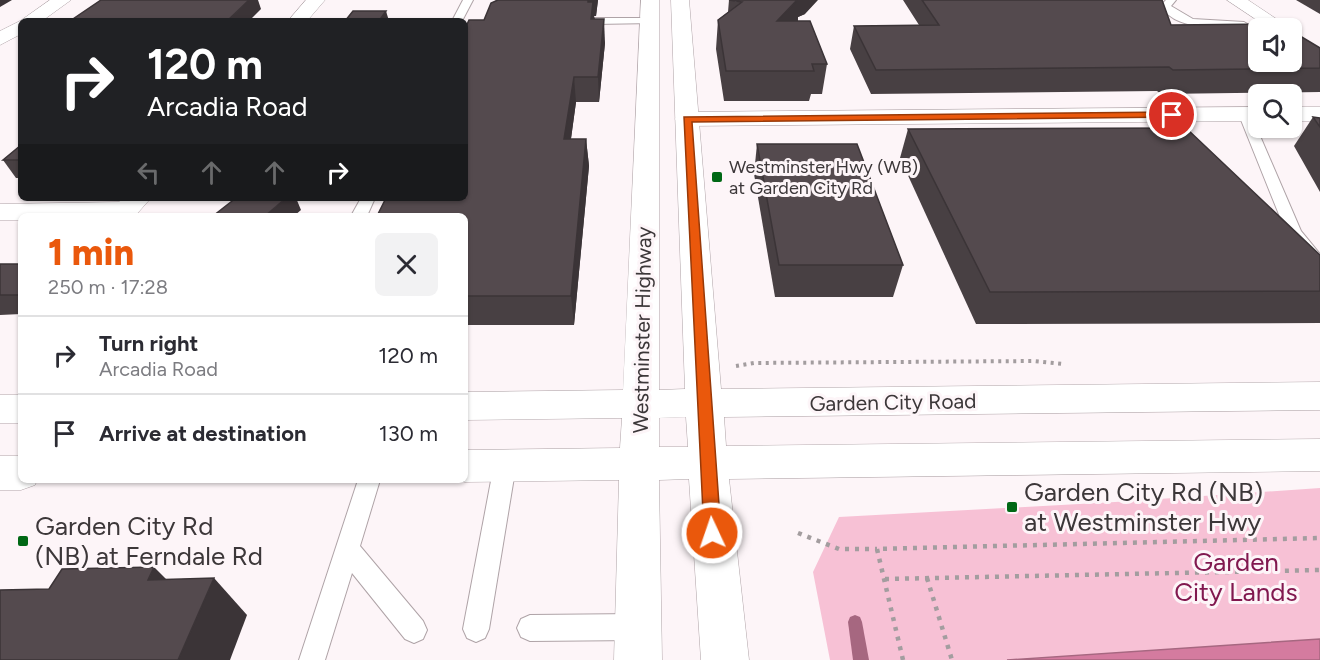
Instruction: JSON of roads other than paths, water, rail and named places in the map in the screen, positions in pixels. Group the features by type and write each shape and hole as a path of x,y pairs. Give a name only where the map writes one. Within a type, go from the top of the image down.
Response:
{"main road":[{"path":"34,18 62,0"},
{"path":"300,18 316,0"},
{"path":"680,0 714,556 725,660"},
{"path":"1236,0 1264,18"},
{"name":"Westminster Highway","path":"638,644 640,405 650,10"},
{"path":"0,39 18,28"},
{"path":"1302,114 1320,114"},
{"path":"687,119 1248,115"},
{"path":"0,212 126,210 135,201"},
{"name":"Garden City Road","path":"468,406 1320,396"},
{"path":"0,409 18,409"},
{"path":"468,466 1320,455"},
{"path":"0,473 18,472"}],"lane":[{"path":"459,18 468,0"},
{"path":"1171,0 1165,6 1173,16 1184,21 1248,28"},
{"path":"596,21 650,10"},
{"path":"1260,138 1294,232 1320,265"},
{"path":"476,629 505,465"},
{"path":"312,660 368,483"},
{"path":"348,550 414,630"},
{"path":"530,628 638,644"}],"waterway":[{"path":"855,622 861,660"}],"place":[{"name":"Westminster Hwy (WB) at Garden City Rd","path":"717,177"},
{"name":"Garden City Rd (NB) at Westminster Hwy","path":"1012,507"},
{"name":"Garden City Rd (NB) at Ferndale Rd","path":"23,541"}],"park label":[{"name":"Garden City Lands","path":"1236,577"}]}
